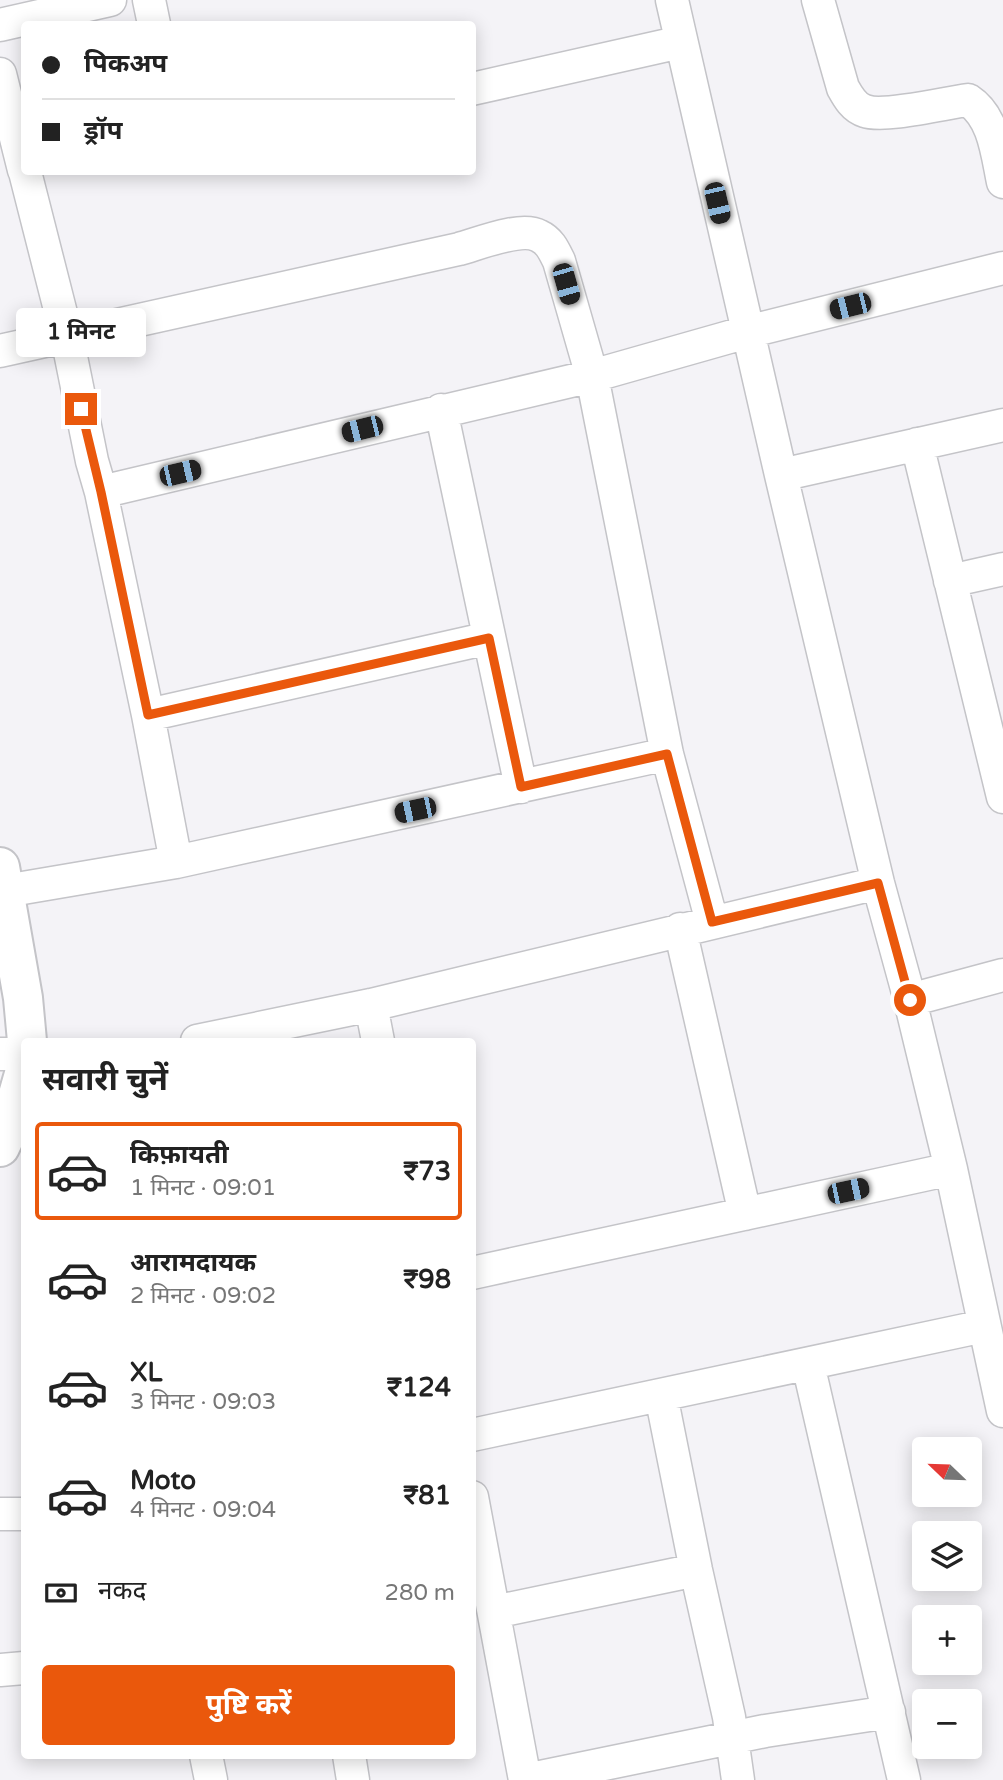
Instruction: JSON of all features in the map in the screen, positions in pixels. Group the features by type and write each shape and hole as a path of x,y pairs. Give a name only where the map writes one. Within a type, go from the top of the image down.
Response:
{"street":[{"path":"0,24 76,4 110,0"},
{"path":"149,0 153,21"},
{"path":"671,0 878,883 951,1169 1003,1411"},
{"path":"818,0 843,88 850,101 864,111 879,113 968,100 981,108 994,138 1003,182"},
{"path":"476,88 681,42"},
{"path":"0,75 21,156"},
{"path":"26,175 67,337 92,461 101,492 176,862"},
{"path":"0,351 445,252 522,232 537,234 551,244 559,261 592,376 667,754 712,922"},
{"path":"101,492 592,376 747,332 1003,268"},
{"path":"441,410 521,787"},
{"path":"781,475 1003,425"},
{"path":"917,444 950,580 991,701 1003,797"},
{"path":"950,580 1003,569"},
{"path":"148,715 489,638"},
{"path":"27,1038 23,998 3,879 176,862 667,754"},
{"path":"223,1038 878,883"},
{"path":"680,929 744,1214"},
{"path":"910,1000 1003,975"},
{"path":"370,1005 377,1038"},
{"path":"0,1054 21,1054"},
{"path":"0,1147 8,1130 21,1084"},
{"path":"476,1272 951,1169"},
{"path":"476,1433 984,1326"},
{"path":"808,1363 904,1780"},
{"path":"661,1395 733,1739 738,1780"},
{"path":"0,1514 21,1514"},
{"path":"476,1518 525,1780 765,1731 889,1712"},
{"path":"494,1612 696,1570"},
{"path":"0,1671 21,1668"},
{"path":"207,1759 211,1780"},
{"path":"350,1759 353,1780"}],"route":[{"path":"81,409 148,715 489,638 521,787 667,754 712,922 878,883 910,1000"}]}
